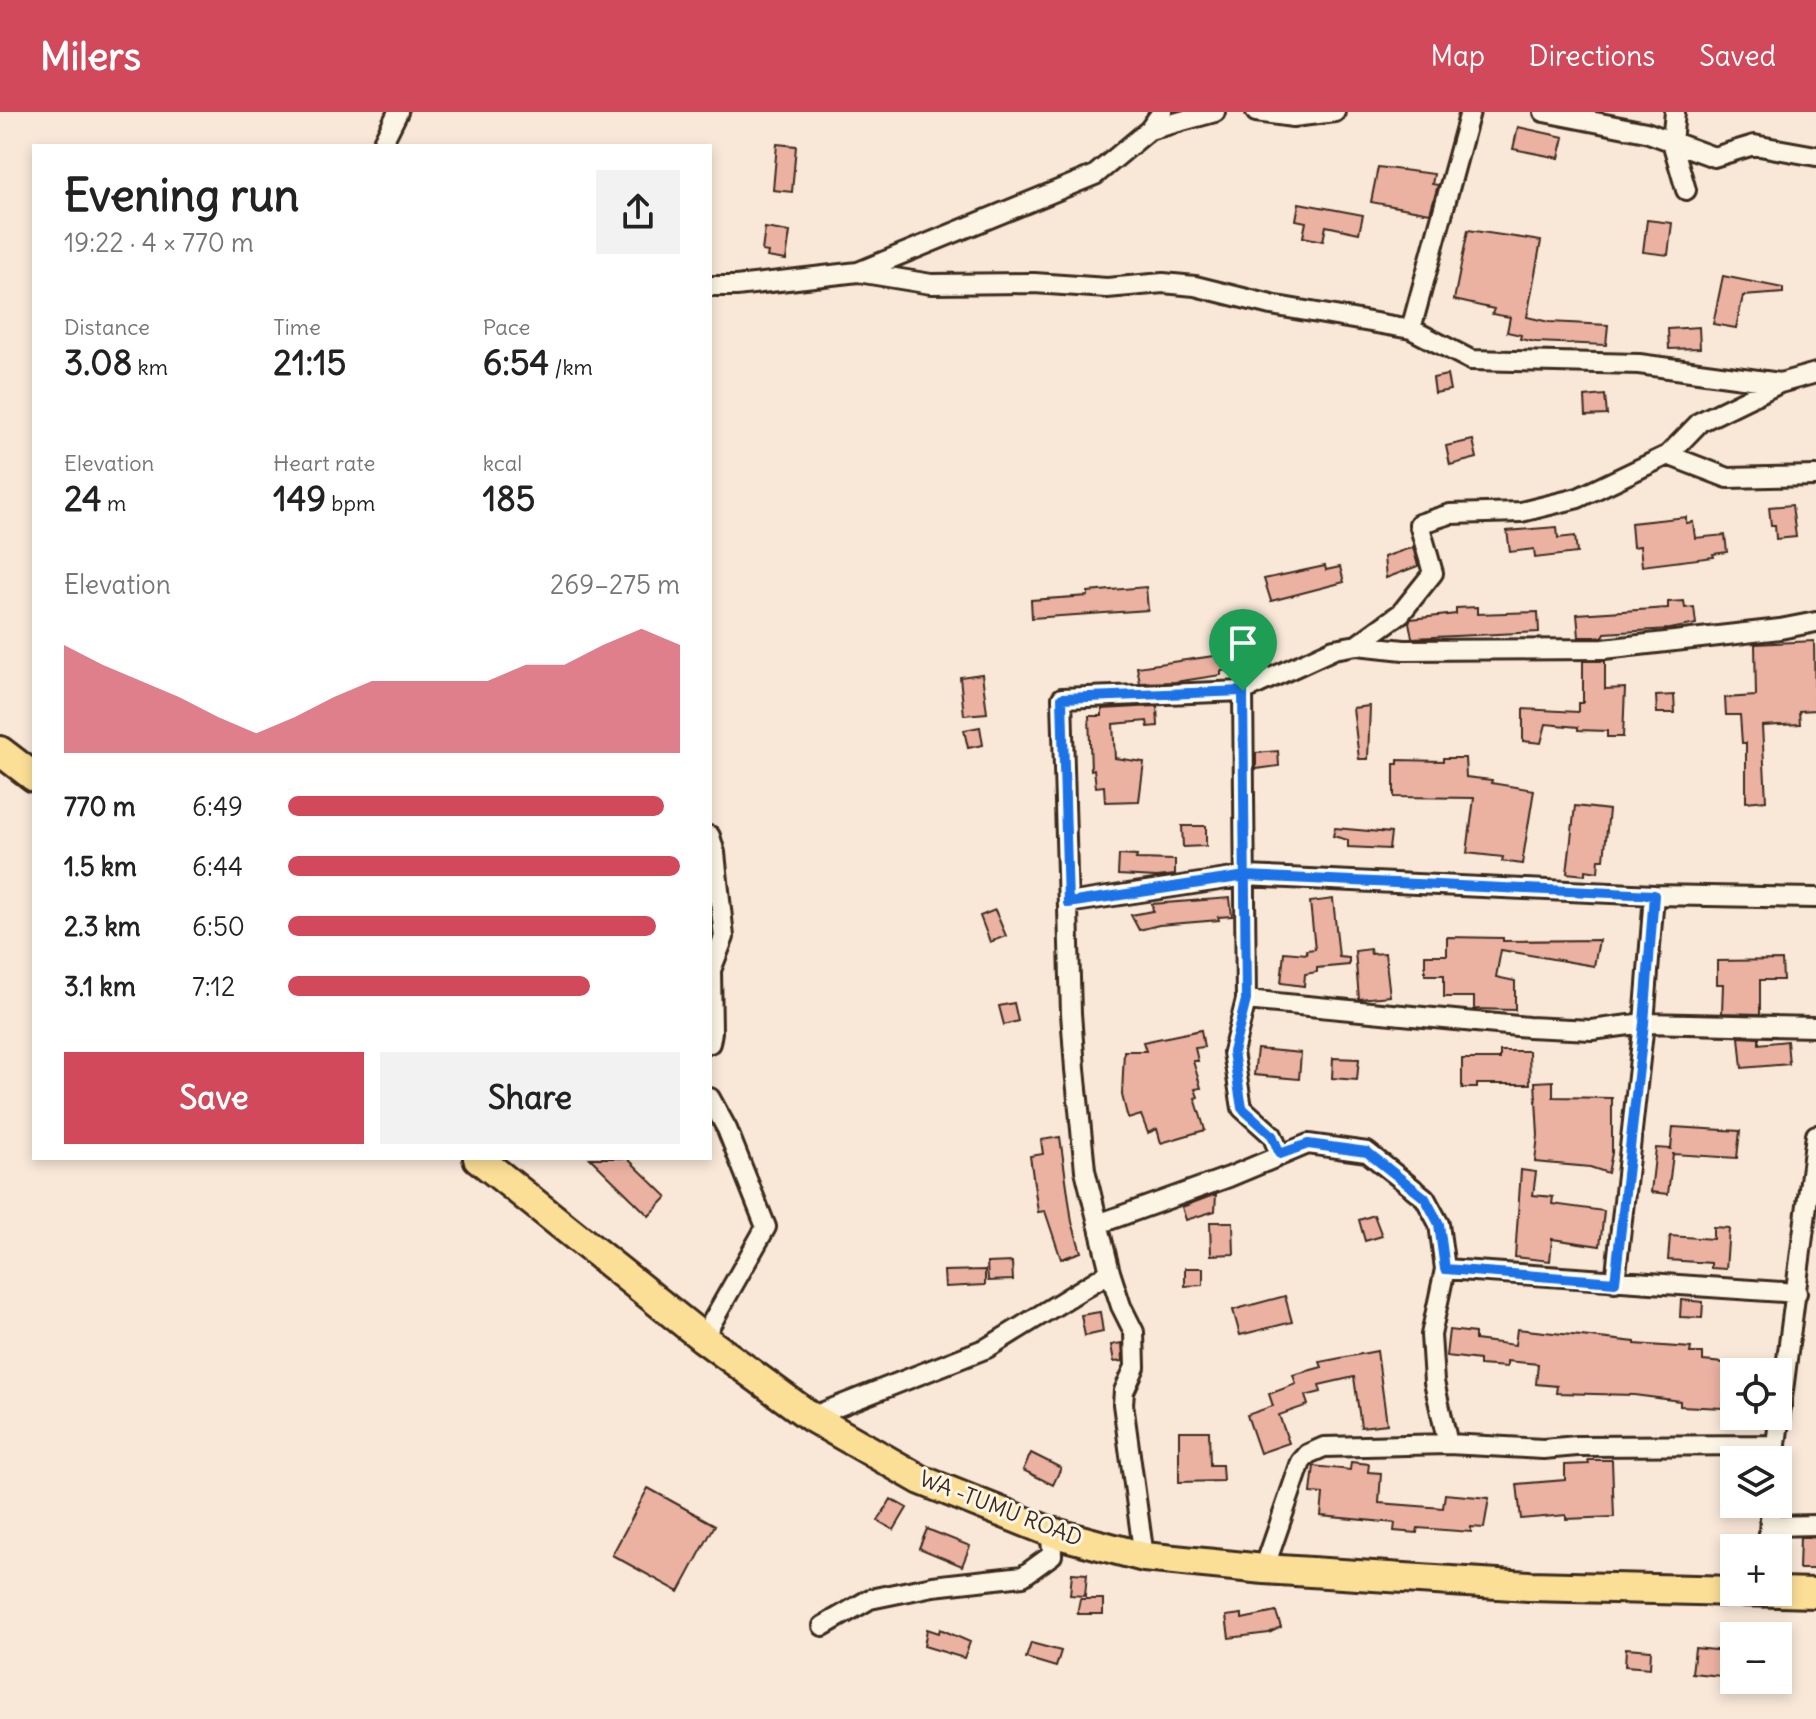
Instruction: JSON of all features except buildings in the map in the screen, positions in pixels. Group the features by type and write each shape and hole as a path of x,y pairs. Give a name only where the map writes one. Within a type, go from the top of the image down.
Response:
{"highway":[{"path":"0,751 32,775"},
{"name":"WA -TUMU ROAD","path":"480,1160 703,1338 811,1417 921,1480 1051,1532 1144,1557 1264,1569 1529,1586 1720,1592"},
{"name":"WA -TUMU ROAD","path":"1792,1593 1816,1593"}],"street":[{"path":"382,144 398,112"},
{"path":"712,286 858,272 1095,175 1149,130 1162,112"},
{"path":"1149,130 1215,112"},
{"path":"1256,112 1293,117 1335,112"},
{"path":"1411,329 1470,112"},
{"path":"1544,112 1646,132 1714,157 1754,145 1816,156"},
{"path":"1675,112 1672,142 1686,190"},
{"path":"858,272 931,284 1034,283 1107,288 1163,283 1195,286 1271,305 1411,329 1471,360 1639,364 1780,383"},
{"path":"1357,645 1401,613 1433,573 1419,524 1450,514 1521,512 1578,498 1668,455 1700,422 1780,383 1816,373"},
{"path":"1668,455 1728,478 1816,476"},
{"path":"1144,1557 1123,1404 1124,1391 1135,1367 1136,1345 1134,1332 1121,1306 1110,1272 1085,1170 1075,1069 1062,698 1243,691 1334,649 1357,645 1404,650 1512,647 1604,649 1816,622"},
{"path":"1243,691 1246,1000 1233,1052 1242,1108 1272,1135 1280,1154"},
{"path":"712,843 724,937 712,967"},
{"path":"1068,903 1246,876 1654,895 1816,898"},
{"path":"1615,1282 1644,1023 1654,895"},
{"path":"1246,1000 1528,1027 1592,1030 1644,1023 1816,1027"},
{"path":"703,1338 766,1227 727,1129 712,1102"},
{"path":"1775,1446 1816,1135"},
{"path":"1098,1224 1229,1177 1308,1144 1367,1152 1425,1198 1439,1224 1445,1269 1431,1335 1434,1382 1448,1444"},
{"path":"1445,1269 1797,1293"},
{"path":"811,1417 987,1348 1110,1272"},
{"path":"1264,1569 1301,1462 1308,1454 1324,1447 1448,1444 1543,1449 1577,1446 1720,1451"},
{"path":"1769,1534 1770,1518"},
{"path":"1770,1526 1816,1525"},
{"path":"823,1626 870,1599 933,1586 1023,1576 1052,1555 1051,1532"}],"route":[{"path":"1243,691 1062,698 1068,903 1246,876 1654,895 1644,1023 1615,1282 1445,1269 1439,1224 1425,1198 1396,1173 1367,1152 1342,1147 1308,1144 1280,1154 1272,1135 1242,1108 1233,1052 1246,1000 1246,876 1243,691"}]}
